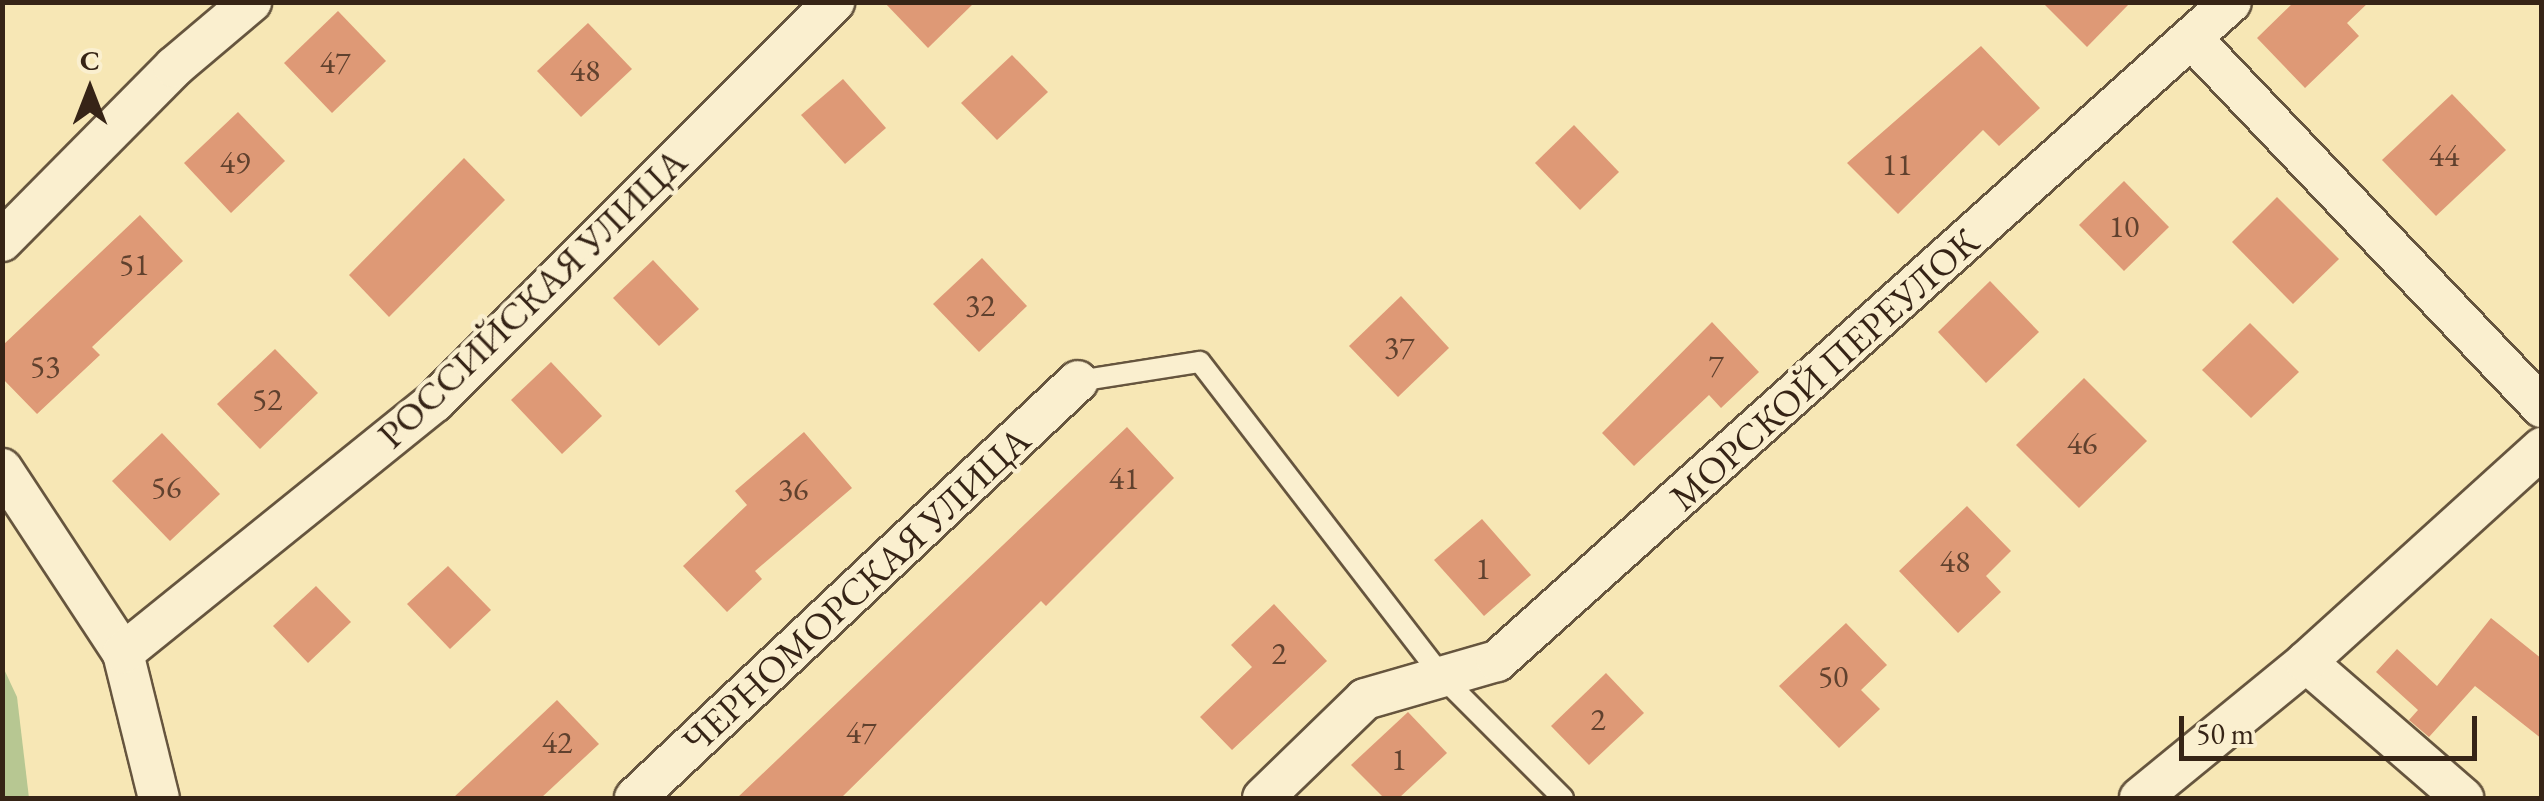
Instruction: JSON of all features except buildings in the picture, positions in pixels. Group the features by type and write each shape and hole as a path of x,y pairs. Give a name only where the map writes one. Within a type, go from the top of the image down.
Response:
{"street":[{"path":"2,242 174,67 251,2"},
{"name":"РОССИЙСКАЯ УЛИЦА","path":"123,653 434,402 834,2"},
{"name":"МОРСКОЙ ПЕРЕУЛОК","path":"1263,798 1365,699 1497,660 2231,2"},
{"path":"2192,39 2542,407"},
{"name":"ЧЕРНОМОРСКАЯ УЛИЦА","path":"635,798 1078,382"},
{"path":"2140,798 2306,662 2542,448"},
{"path":"2,469 123,653 159,798"},
{"path":"2306,662 2463,798"}],"lane":[{"path":"1078,382 1200,362 1443,678 1563,798"}],"green space":[{"path":"3,667 17,697 29,798 3,798"}]}
